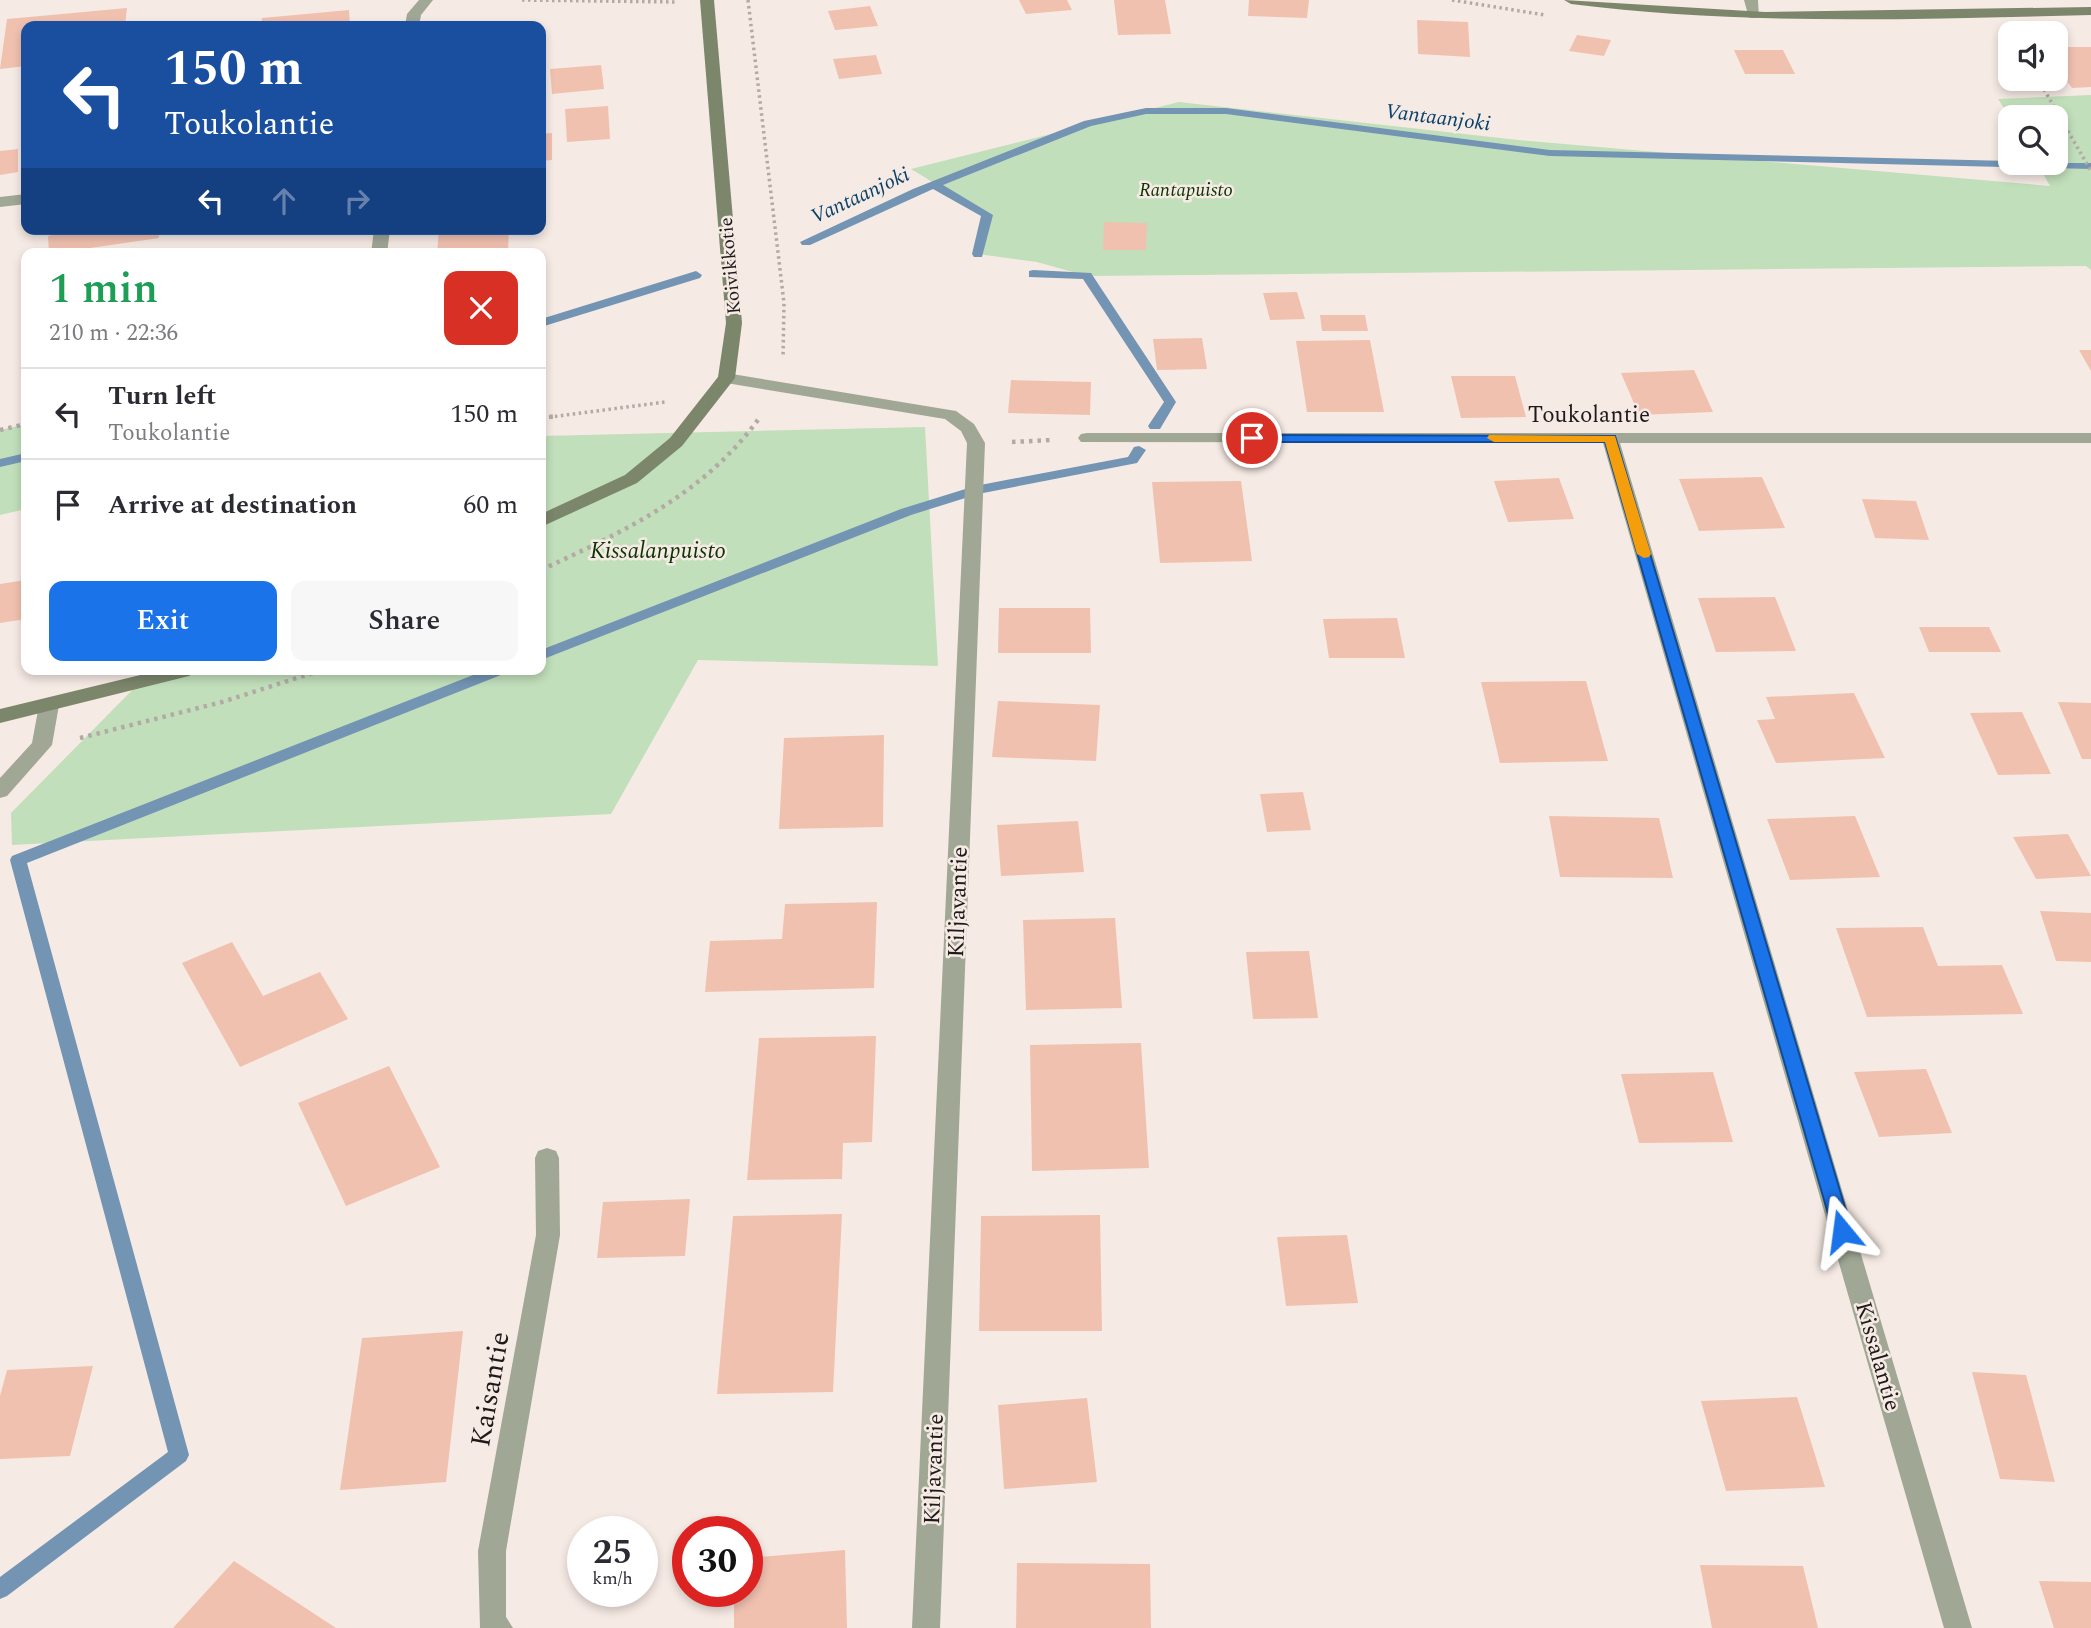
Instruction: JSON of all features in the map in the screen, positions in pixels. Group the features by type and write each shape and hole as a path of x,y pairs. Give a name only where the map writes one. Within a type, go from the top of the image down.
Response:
{"street":[{"path":"413,21 414,14 425,0"},
{"name":"Koivikkotie","path":"707,0 734,323 726,378"},
{"path":"1571,0 1685,12 1752,7 2091,12"},
{"path":"0,202 21,200"},
{"path":"546,519 631,479 676,442 726,378 950,415 968,428 976,443"},
{"name":"Toukolantie","path":"1087,438 2091,438"},
{"name":"Kissalantie","path":"1610,438 1958,1628"},
{"name":"Kiljavantie","path":"926,1628 976,443"},
{"path":"0,716 169,675"},
{"path":"0,791 42,745 50,705"},
{"name":"Kaisantie","path":"499,1628 492,1623 492,1551 548,1236 547,1157"}],"path":[{"path":"522,0 707,0"},
{"path":"2045,91 2091,171"},
{"path":"546,417 662,402 705,404 763,413"},
{"path":"0,430 21,425"},
{"path":"976,443 1087,438"},
{"path":"42,745 119,730 305,675"}],"green space":[{"name":"Rantapuisto","path":"2091,95 2091,270 2086,266 1087,276 1037,262 978,254 987,215 911,169 1179,102 1518,140 2050,186 2044,175 2068,175 2068,105 2002,105 1998,99"},
{"path":"21,425 21,510 0,515 0,430"},
{"name":"Kissalanpuisto","path":"925,427 938,666 698,660 611,814 12,845 11,813 147,675 546,675 546,436"}],"building":[{"path":"1019,0 1067,0 1072,10 1026,14"},
{"path":"1114,0 1165,0 1171,34 1118,35"},
{"path":"1249,0 1309,0 1307,18 1248,16"},
{"path":"870,6 878,26 835,30 828,11"},
{"path":"127,8 126,21 21,21 21,67 0,69 7,19"},
{"path":"349,10 350,21 262,21 262,18"},
{"path":"1417,20 1468,22 1470,57 1418,54"},
{"path":"1577,35 1611,40 1604,56 1569,51"},
{"path":"2068,47 2091,47 2091,87 2072,88 2068,82"},
{"path":"1734,50 1783,50 1795,74 1745,74"},
{"path":"876,55 882,74 839,79 833,59"},
{"path":"601,65 604,89 552,94 550,69"},
{"path":"608,106 610,139 567,142 565,109"},
{"path":"552,133 552,160 546,161 546,134"},
{"path":"18,149 18,172 0,175 0,151"},
{"path":"1104,222 1147,223 1146,250 1103,250"},
{"path":"159,235 159,238 90,248 49,248 48,236"},
{"path":"439,235 509,235 508,248 437,248"},
{"path":"1297,292 1305,319 1270,320 1263,293"},
{"path":"1320,315 1365,315 1368,331 1322,331"},
{"path":"1202,338 1207,369 1157,370 1153,339"},
{"path":"1370,340 1384,412 1307,412 1296,341"},
{"path":"2079,350 2091,350 2091,371"},
{"path":"1694,370 1713,412 1639,415 1621,373"},
{"path":"1451,376 1515,376 1526,417 1461,418"},
{"path":"1011,380 1091,382 1090,415 1008,413"},
{"path":"1762,477 1785,528 1699,531 1679,479"},
{"path":"1559,478 1574,519 1508,522 1494,481"},
{"path":"1241,481 1252,561 1160,563 1152,482"},
{"path":"1862,499 1916,501 1929,540 1875,538"},
{"path":"21,581 21,620 0,623 0,584"},
{"path":"1775,597 1796,651 1716,652 1698,598"},
{"path":"999,608 1090,608 1091,653 998,653"},
{"path":"1397,618 1405,658 1329,658 1323,619"},
{"path":"1919,627 1989,627 2001,652 1929,652"},
{"path":"1586,681 1608,761 1500,763 1481,682"},
{"path":"1854,693 1885,758 1776,763 1757,720 1775,719 1766,697"},
{"path":"998,701 1100,705 1096,761 992,757"},
{"path":"2058,702 2091,703 2091,759 2082,759"},
{"path":"2022,712 2051,774 1998,775 1970,713"},
{"path":"884,735 883,827 779,829 784,738"},
{"path":"1303,792 1311,830 1267,832 1260,794"},
{"path":"1549,816 1659,818 1673,878 1560,877"},
{"path":"1855,816 1880,877 1790,880 1767,819"},
{"path":"1078,821 1084,872 1001,876 997,825"},
{"path":"2068,834 2091,876 2036,879 2013,837"},
{"path":"877,902 874,988 705,992 710,941 782,939 785,904"},
{"path":"2040,911 2091,913 2091,962 2056,961"},
{"path":"1115,918 1122,1008 1026,1010 1023,920"},
{"path":"1923,927 1938,966 2002,965 2023,1014 1867,1017 1836,928"},
{"path":"232,942 263,996 320,972 348,1019 240,1067 182,963"},
{"path":"1309,951 1318,1018 1253,1019 1246,952"},
{"path":"876,1036 872,1142 843,1143 842,1179 747,1180 759,1038"},
{"path":"1141,1043 1149,1168 1032,1171 1030,1045"},
{"path":"389,1066 440,1167 346,1206 298,1103"},
{"path":"1926,1069 1952,1133 1879,1137 1854,1072"},
{"path":"1713,1072 1733,1142 1639,1143 1621,1074"},
{"path":"690,1199 685,1256 597,1258 603,1202"},
{"path":"842,1214 833,1392 717,1394 733,1216"},
{"path":"1100,1215 1102,1331 979,1331 981,1216"},
{"path":"1347,1235 1358,1303 1286,1306 1277,1237"},
{"path":"463,1331 446,1482 340,1490 362,1338"},
{"path":"93,1366 70,1456 0,1459 0,1396 7,1370"},
{"path":"1972,1372 2026,1375 2055,1482 2000,1479"},
{"path":"1797,1397 1825,1487 1726,1491 1701,1401"},
{"path":"1087,1398 1097,1482 1004,1489 998,1405"},
{"path":"845,1550 847,1628 734,1628 734,1607 763,1607 763,1557"},
{"path":"234,1561 336,1628 173,1628"},
{"path":"1017,1563 1150,1564 1151,1628 1016,1628"},
{"path":"1700,1565 1803,1566 1818,1628 1712,1628"},
{"path":"2039,1581 2091,1582 2091,1628 2054,1628"}],"waterway":[{"name":"Vantaanjoki","path":"934,184 1088,123 1146,111 1226,111 1550,153 2091,166"},
{"name":"Vantaanjoki","path":"806,242 934,184"},
{"path":"934,184 987,215 978,254"},
{"path":"1033,274 1087,276 1170,402 1155,426"},
{"name":"Vantaanjoki","path":"546,321 696,275"},
{"path":"546,653 906,512 975,490 1132,460 1139,450"},
{"name":"Vantaanjoki","path":"0,463 21,458"},
{"path":"0,1589 179,1455 18,860 488,675"}],"slow traffic":[{"path":"1494,438 1610,438 1644,554"}],"route":[{"path":"1252,438 1610,438 1842,1231"}]}
